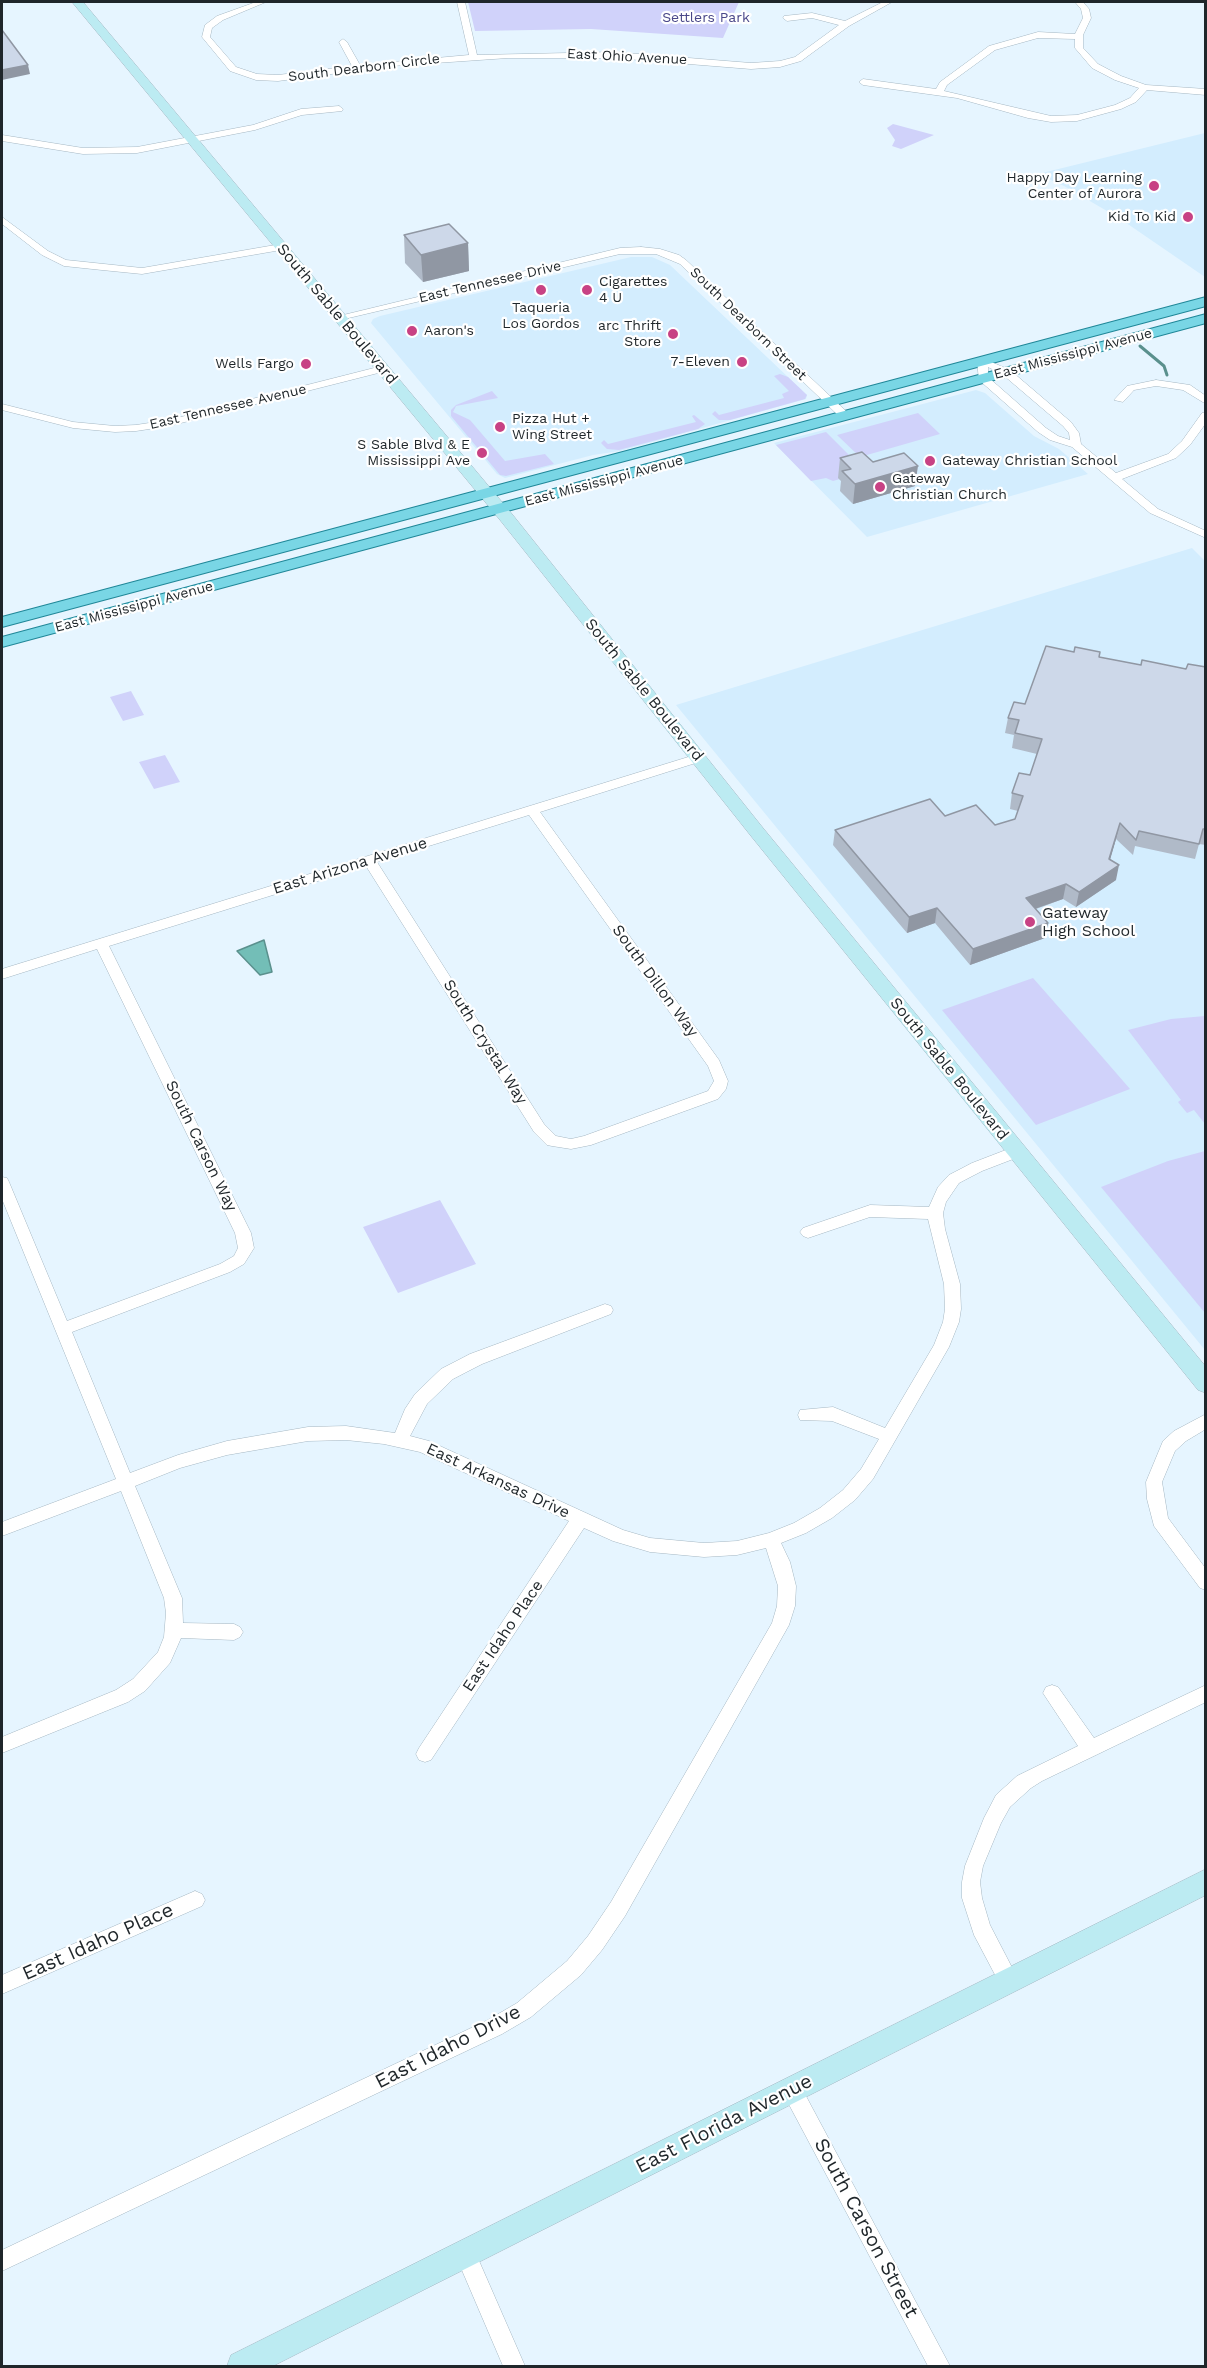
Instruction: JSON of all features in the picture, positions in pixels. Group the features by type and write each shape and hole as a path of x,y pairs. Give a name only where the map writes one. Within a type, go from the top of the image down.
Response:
{"main road":[{"name":"East Mississippi Avenue","path":"2,622 1206,301"},
{"name":"East Mississippi Avenue","path":"2,642 1206,318"}],"street":[{"name":"South Sable Boulevard","path":"77,2 500,509 698,758 1206,1384"},
{"name":"South Dearborn Circle","path":"262,2 220,18 205,27 207,41 228,65 240,73 256,77 287,77 357,67 473,56"},
{"path":"461,2 473,56"},
{"name":"East Ohio Avenue","path":"473,56 614,55 783,67 805,55 846,24 888,2"},
{"path":"1079,2 1085,9 1087,18 1078,38 1079,48 1095,66 1118,78 1145,87 1174,92 1206,92"},
{"path":"787,18 812,15 846,24"},
{"path":"939,93 943,84 992,48 1038,35 1078,38"},
{"path":"343,42 357,67"},
{"path":"246,86 256,77"},
{"path":"863,82 958,95 1031,117 1064,119 1118,107 1133,100 1145,87"},
{"path":"2,138 83,151 144,150 255,127 292,114 339,109"},
{"path":"2,220 45,253 64,263 142,271 281,246"},
{"name":"East Tennessee Drive","path":"340,318 620,251 641,250"},
{"name":"South Dearborn Street","path":"641,250 670,255 683,262 845,416"},
{"path":"1076,445 1074,433 1067,424 1006,372 982,361 983,378 1048,435 1076,445 1154,511 1182,526 1206,535"},
{"name":"East Tennessee Avenue","path":"2,407 74,425 136,428 169,423 382,369"},
{"path":"1119,400 1131,388 1156,383 1186,387 1206,401"},
{"path":"1113,478 1166,460 1186,443 1206,415"},
{"name":"East Arizona Avenue","path":"2,974 698,758"},
{"name":"South Dillon Way","path":"531,809 719,1073 721,1085 713,1095 644,1121"},
{"name":"South Crystal Way","path":"369,860 547,1138 563,1144 579,1143 644,1121"},
{"name":"South Carson Way","path":"62,1329 233,1264 245,1252 247,1243 101,943"},
{"path":"808,1232 870,1211 935,1213 943,1191 954,1179 977,1167 1017,1152"},
{"path":"2,1182 173,1598 176,1613 175,1630 164,1658 139,1685 122,1696 2,1745"},
{"name":"East Arkansas Drive","path":"2,1529 178,1462 251,1443 308,1434 346,1433 400,1440 453,1458 619,1536 671,1549 704,1550 737,1548 771,1540 800,1528 826,1513 849,1495 867,1474 941,1347 951,1322 952,1284 935,1213"},
{"path":"400,1440 411,1414 421,1399 447,1374 476,1359 605,1310"},
{"path":"806,1415 834,1414 889,1436"},
{"path":"1206,1421 1180,1436 1169,1446 1154,1482 1160,1521 1206,1583"},
{"name":"East Idaho Place","path":"425,1754 580,1519"},
{"name":"East Idaho Drive","path":"2,2261 495,2027 524,2010 574,1968 595,1944 618,1909 780,1625 786,1606 787,1586 781,1562 771,1540"},
{"path":"175,1630 234,1632"},
{"path":"1052,1693 1091,1749"},
{"path":"1009,1981 975,1913 971,1882 993,1818 1013,1791 1036,1775 1206,1693"},
{"name":"East Florida Avenue","path":"242,2367 1206,1881"},
{"name":"East Idaho Place","path":"2,1984 195,1900"},
{"name":"South Carson Street","path":"792,2090 939,2367"},
{"path":"466,2253 514,2367"}],"shaded area":[{"path":"1205,133 1205,277 1119,218 1064,186 1038,174"},
{"path":"631,257 652,257 670,265 807,395 806,399 620,451 593,455 505,478 497,474 371,323 373,319 380,316"},
{"path":"976,390 985,393 1034,436 1059,449 1088,474 867,537 774,443"},
{"name":"Gateway High School","path":"1192,548 1205,561 1205,1350 676,705"},
{"path":"264,940 272,972 260,975 237,951"}],"green space":[{"name":"Settlers Park","path":"468,2 739,2 723,38 591,29 475,31"},
{"path":"893,124 934,135 901,149 892,146 895,140 887,128"},
{"path":"780,374 788,377 807,395 805,399 730,420 719,420 712,414 715,411 719,415 784,398 782,394 789,391 774,376"},
{"path":"492,391 498,398 456,406 453,412 470,420 505,461 545,454 554,464 506,476 500,475 451,416 451,410 456,405"},
{"path":"918,413 940,434 860,457 837,435"},
{"path":"694,415 705,424 698,429 619,450 607,449 601,443 604,440 608,444 696,422 692,416"},
{"path":"826,432 863,469 833,481 826,478 811,481 776,445"},
{"path":"131,691 144,715 123,721 110,697"},
{"path":"165,755 180,782 154,789 139,762"},
{"path":"1033,978 1130,1089 1036,1125 942,1010"},
{"path":"1206,1016 1205,1124 1194,1110 1187,1113 1178,1102 1181,1100 1128,1030 1171,1019"},
{"path":"1206,1151 1205,1313 1101,1187 1168,1161"},
{"path":"440,1200 476,1264 398,1293 363,1227"}],"building":[{"path":"2,30 28,65 2,70"},
{"path":"449,224 468,243 421,255 404,235"},
{"path":"862,452 873,462 904,453 918,466 855,484 842,471 851,469 840,458"},
{"name":"Gateway High School","path":"1046,646 1074,652 1075,647 1100,652 1099,657 1141,665 1142,660 1186,669 1188,664 1206,667 1206,829 1203,829 1199,844 1139,831 1136,840 1120,823 1109,859 1119,865 1079,892 1066,884 1026,898 1048,923 973,949 937,908 909,917 835,830 930,799 945,816 976,805 995,825 1015,819 1023,796 1012,793 1019,773 1030,775 1042,739 1015,733 1019,720 1008,718 1014,702 1025,704"}],"waterway":[{"path":"1140,346 1164,366 1167,375"}],"place":[{"name":"Happy Day Learning Center of Aurora","path":"1154,186"},
{"name":"Kid To Kid","path":"1188,217"},
{"name":"Taqueria Los Gordos","path":"541,290"},
{"name":"Cigarettes 4 U","path":"587,290"},
{"name":"Aaron's","path":"412,331"},
{"name":"arc Thrift Store","path":"673,334"},
{"name":"7-Eleven","path":"742,362"},
{"name":"Wells Fargo","path":"306,364"},
{"name":"Pizza Hut + Wing Street","path":"500,427"},
{"name":"S Sable Blvd & E Mississippi Ave","path":"482,453"},
{"name":"Gateway Christian School","path":"930,461"},
{"name":"Gateway Christian Church","path":"880,487"},
{"name":"Gateway High School","path":"1030,922"}]}
